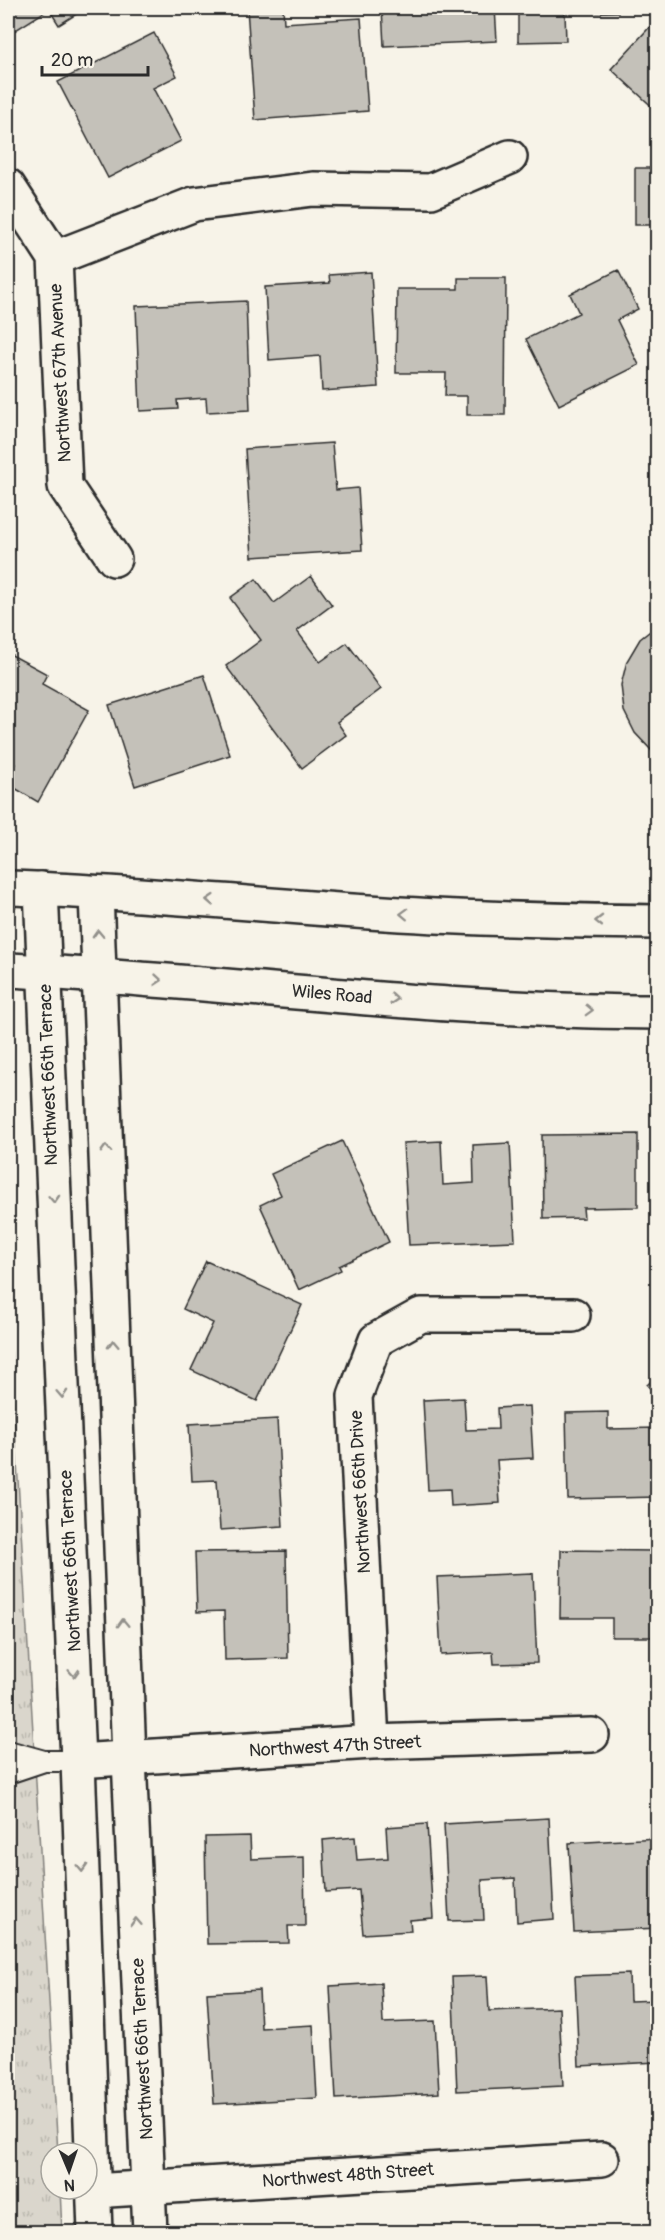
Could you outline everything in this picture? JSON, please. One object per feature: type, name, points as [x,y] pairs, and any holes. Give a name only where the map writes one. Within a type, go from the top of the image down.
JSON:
[{"type":"street","points":[[55,258],[194,204],[314,189],[431,191],[510,157]]},
{"type":"street","name":"Northwest 67th Avenue","points":[[8,186],[55,258],[65,486],[114,559]]},
{"type":"street","points":[[8,888],[386,913],[568,921],[657,922]]},
{"type":"street","name":"Northwest 66th Terrace","points":[[41,889],[78,1761],[91,2141]]},
{"type":"street","name":"Northwest 66th Terrace","points":[[96,894],[129,1758],[150,2232]]},
{"type":"street","name":"Wiles Road","points":[[8,970],[100,975],[467,1005],[657,1012]]},
{"type":"street","name":"Northwest 66th Drive","points":[[372,1742],[355,1396],[376,1340],[421,1316],[573,1315]]},
{"type":"street","name":"Northwest 47th Street","points":[[78,1761],[372,1742],[592,1735]]},
{"type":"street","name":"Northwest 48th Street","points":[[99,2191],[602,2159]]},
{"type":"street","name":"Northwest 66th Terrace","points":[[93,2201],[95,2232]]},
{"type":"lane","points":[[8,1751],[44,1761],[78,1761]]},
{"type":"lane","points":[[8,1773],[44,1761]]},
{"type":"green space","points":[[8,1311],[57,2141],[39,2141],[39,2201],[61,2201],[62,2232],[8,2232]]},
{"type":"building","points":[[8,8],[86,8],[59,25],[49,9],[8,35]]},
{"type":"building","points":[[247,8],[283,8],[284,23],[361,18],[368,111],[255,120]]},
{"type":"building","points":[[382,8],[495,8],[497,41],[384,46]]},
{"type":"building","points":[[518,8],[617,8],[618,12],[565,13],[566,41],[518,42]]},
{"type":"building","points":[[658,18],[658,112],[611,69]]},
{"type":"building","points":[[154,33],[177,76],[153,88],[181,141],[108,178],[58,82]]},
{"type":"building","points":[[635,168],[658,168],[658,283],[654,283],[654,225],[635,225]]},
{"type":"building","points":[[618,270],[638,309],[617,320],[639,365],[559,405],[526,339],[579,313],[570,294]]},
{"type":"building","points":[[371,272],[378,387],[322,391],[320,356],[269,360],[265,287],[330,283],[329,275]]},
{"type":"building","points":[[458,278],[506,278],[505,415],[467,415],[467,396],[445,396],[446,373],[396,373],[397,289],[458,289]]},
{"type":"building","points":[[246,301],[250,410],[207,412],[206,398],[177,400],[178,409],[140,411],[136,306]]},
{"type":"building","points":[[332,443],[336,490],[358,488],[362,550],[252,557],[245,449]]},
{"type":"building","points":[[311,576],[332,605],[297,631],[320,662],[347,643],[381,689],[337,722],[346,735],[302,768],[226,666],[261,640],[230,598],[256,579],[274,603]]},
{"type":"building","points":[[658,625],[658,754],[653,752],[635,733],[624,711],[621,685],[627,661],[640,639]]},
{"type":"building","points":[[8,653],[47,674],[42,684],[89,710],[38,802],[8,784],[8,777],[15,764],[8,760]]},
{"type":"building","points":[[204,675],[230,755],[135,786],[109,705]]},
{"type":"building","points":[[638,1134],[638,1207],[583,1208],[584,1218],[543,1219],[542,1135]]},
{"type":"building","points":[[342,1141],[389,1242],[339,1266],[341,1270],[299,1290],[260,1205],[281,1195],[271,1174]]},
{"type":"building","points":[[441,1141],[443,1185],[474,1183],[473,1145],[510,1143],[515,1241],[409,1245],[403,1143]]},
{"type":"building","points":[[206,1261],[302,1305],[257,1401],[191,1370],[213,1323],[183,1309]]},
{"type":"building","points":[[658,1375],[658,1397],[647,1385]]},
{"type":"building","points":[[464,1398],[466,1430],[498,1429],[497,1408],[530,1406],[533,1458],[497,1460],[500,1503],[451,1506],[450,1489],[428,1490],[423,1400]]},
{"type":"building","points":[[608,1412],[608,1429],[658,1428],[658,1497],[568,1499],[566,1413]]},
{"type":"building","points":[[277,1419],[283,1526],[220,1530],[217,1480],[192,1481],[189,1424]]},
{"type":"building","points":[[561,1550],[656,1551],[655,1637],[612,1637],[612,1618],[560,1618]]},
{"type":"building","points":[[286,1551],[288,1658],[225,1660],[224,1611],[197,1612],[195,1552]]},
{"type":"building","points":[[533,1573],[537,1663],[494,1664],[493,1652],[441,1655],[437,1577]]},
{"type":"building","points":[[549,1818],[554,1919],[517,1922],[515,1878],[482,1880],[484,1920],[449,1921],[444,1824]]},
{"type":"building","points":[[427,1824],[433,1918],[410,1920],[411,1931],[363,1934],[359,1890],[326,1892],[323,1840],[355,1837],[357,1860],[388,1858],[386,1827]]},
{"type":"building","points":[[250,1836],[251,1859],[304,1857],[305,1926],[288,1926],[289,1943],[207,1944],[205,1837]]},
{"type":"building","points":[[658,1838],[658,1928],[574,1932],[569,1843]]},
{"type":"building","points":[[629,1974],[630,2001],[658,2000],[658,2062],[579,2066],[575,1976]]},
{"type":"building","points":[[487,1976],[489,2011],[559,2008],[563,2086],[457,2091],[452,1977]]},
{"type":"building","points":[[381,1983],[383,2023],[435,2021],[439,2093],[336,2099],[330,1986]]},
{"type":"building","points":[[259,1990],[261,2028],[313,2025],[317,2098],[214,2104],[207,1993]]}]
